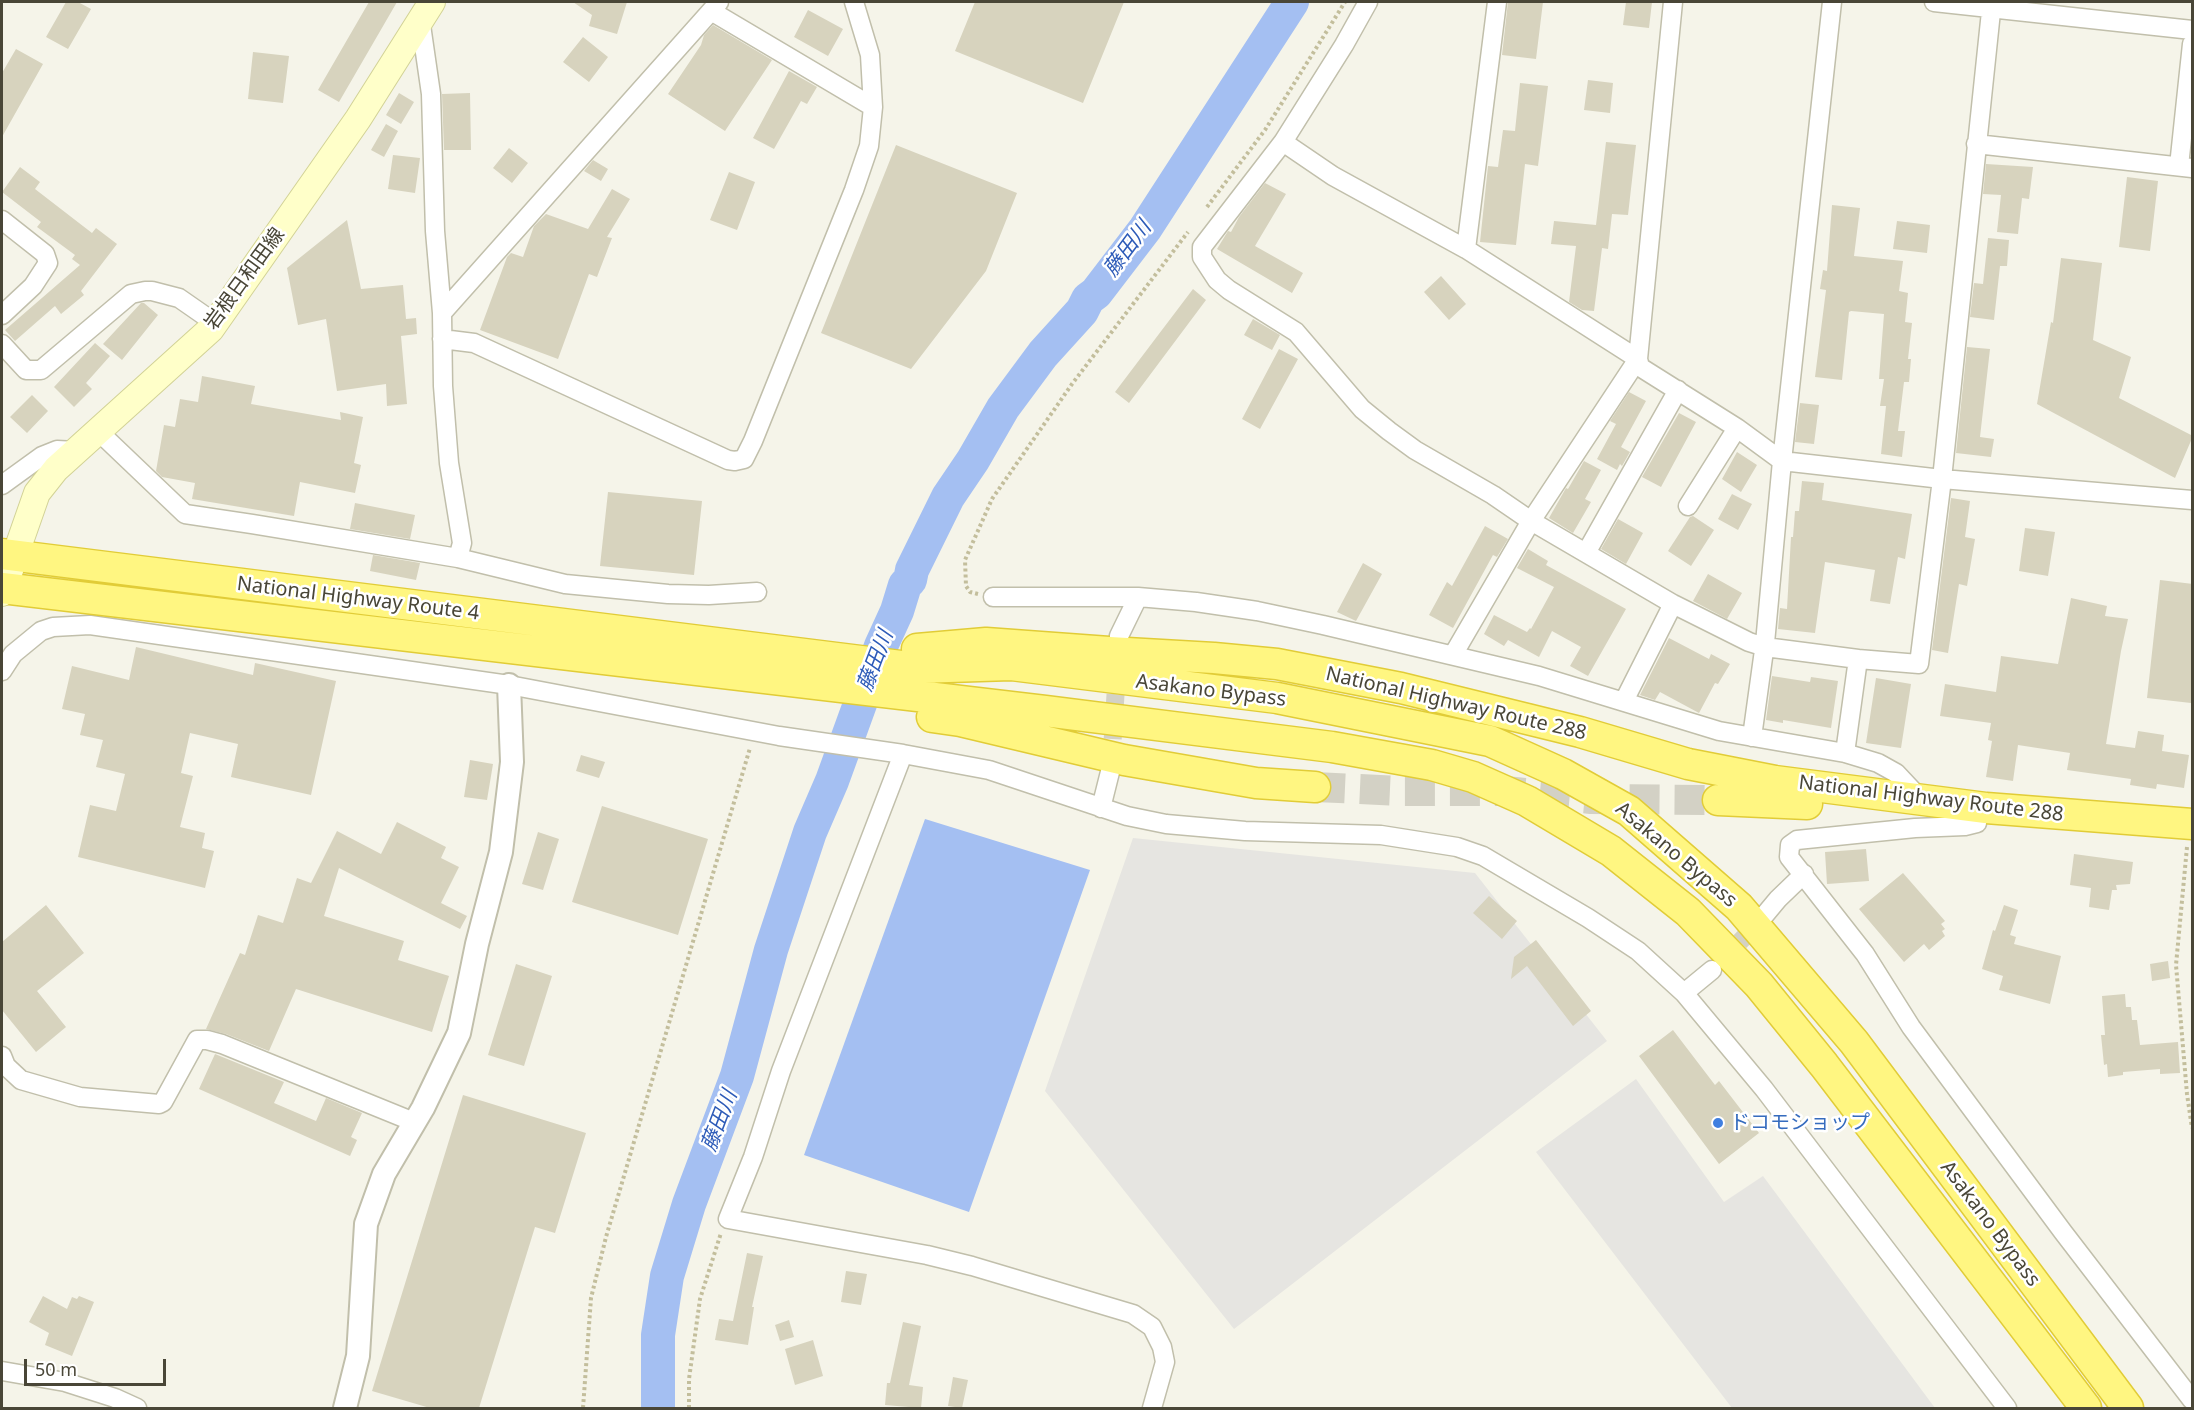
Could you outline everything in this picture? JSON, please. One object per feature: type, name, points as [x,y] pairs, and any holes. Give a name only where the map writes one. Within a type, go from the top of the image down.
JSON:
[{"type":"highway","name":"National Highway Route 4","points":[[8,554],[714,644]]},
{"type":"highway","name":"National Highway Route 4","points":[[2,590],[691,670]]},
{"type":"highway","name":"National Highway Route 288","points":[[691,670],[799,691],[912,682],[986,643],[1277,664],[1412,691],[1580,732],[1688,764],[1774,781],[2191,835]]},
{"type":"highway","name":"National Highway Route 288","points":[[714,644],[814,648],[912,682],[960,721],[1124,760],[1256,783],[1315,787]]},
{"type":"highway","name":"Asakano Bypass","points":[[912,682],[1011,665],[1277,698],[1490,741],[1563,774],[1629,811],[1739,907],[1854,1042],[2128,1408]]},
{"type":"highway","name":"Asakano Bypass","points":[[912,682],[1045,711],[1332,747],[1432,765],[1473,777],[1527,801],[1611,851],[1688,912],[1759,985],[1824,1065],[2086,1408]]},
{"type":"highway","name":"National Highway Route 288","points":[[1718,800],[1762,800],[1859,808],[1977,823],[2191,835]]},
{"type":"main road","name":"岩根日和田線","points":[[2,590],[8,554],[37,493],[56,469],[211,329],[358,119],[426,10]]},
{"type":"street","points":[[442,339],[474,343],[728,460],[744,459],[758,430],[854,190],[869,146],[873,107],[870,55],[854,2]]},
{"type":"street","points":[[1368,2],[1344,45],[1282,142],[1202,247],[1202,257],[1217,280],[1296,332],[1362,409],[1415,450],[1673,604],[1749,642],[1765,647],[1919,664],[1942,479],[1992,5]]},
{"type":"street","points":[[1466,249],[1497,2]]},
{"type":"street","points":[[1673,2],[1638,359],[1640,367],[1737,428],[1782,461],[1942,479],[2193,500]]},
{"type":"street","points":[[1752,737],[1765,647],[1782,461],[1832,2]]},
{"type":"street","points":[[1934,2],[1992,5],[2193,30]]},
{"type":"street","points":[[442,313],[715,6],[873,107]]},
{"type":"street","points":[[426,10],[446,435],[462,543],[458,558]]},
{"type":"street","points":[[1976,144],[2186,167],[2193,44]]},
{"type":"street","points":[[1282,142],[1333,176],[1466,249],[1638,359]]},
{"type":"street","points":[[2,220],[45,254],[48,263],[33,286],[2,315]]},
{"type":"street","points":[[2,344],[26,370],[41,370],[51,364],[131,294],[145,291],[179,298],[215,323]]},
{"type":"street","points":[[1453,655],[1531,521],[1638,359]]},
{"type":"street","points":[[1586,553],[1678,390]]},
{"type":"street","points":[[1688,506],[1737,428]]},
{"type":"street","points":[[98,431],[185,514],[458,558],[565,584],[668,594],[709,595],[757,592]]},
{"type":"street","points":[[2,485],[42,456],[57,450],[76,451]]},
{"type":"street","points":[[993,597],[1138,597],[1196,602],[1257,611],[1539,676],[1719,731],[1845,753],[1878,763],[1896,773],[1912,790],[1915,799]]},
{"type":"street","points":[[1119,636],[1138,597]]},
{"type":"street","points":[[1624,701],[1673,604]]},
{"type":"street","points":[[2,671],[13,654],[41,631],[52,627],[90,625],[508,685],[779,736],[895,752],[989,770],[1101,808],[1147,820],[1209,829],[1381,835],[1457,847],[1483,856],[1588,918],[1638,951],[1684,993],[1764,1089],[2007,1408]]},
{"type":"street","points":[[1845,753],[1858,659]]},
{"type":"street","points":[[345,1408],[358,1356],[366,1224],[384,1174],[423,1108],[459,1033],[477,944],[501,852],[512,762],[508,685]]},
{"type":"street","points":[[895,752],[781,1071],[753,1157],[728,1219],[927,1255],[972,1266],[1133,1314],[1152,1327],[1162,1347],[1165,1362],[1152,1408]]},
{"type":"street","points":[[1101,808],[1111,768]]},
{"type":"street","points":[[1977,823],[1965,826],[1915,828],[1797,840],[1790,845],[1789,857],[1865,954],[1911,1027],[2021,1176],[2193,1400]]},
{"type":"street","points":[[1758,923],[1778,899],[1804,874]]},
{"type":"street","points":[[1684,993],[1712,970]]},
{"type":"street","points":[[2,1056],[6,1066],[21,1080],[80,1097],[159,1104],[163,1102],[197,1040],[207,1040],[222,1044],[414,1122]]},
{"type":"street","points":[[2,1371],[65,1382],[115,1398],[137,1408]]},
{"type":"path","points":[[1203,213],[1265,130],[1345,2]]},
{"type":"path","points":[[993,597],[970,592],[966,586],[964,573],[965,560],[992,499],[1072,384],[1188,232]]},
{"type":"path","points":[[583,1408],[591,1298],[606,1238],[755,731]]},
{"type":"path","points":[[2191,835],[2176,965],[2187,1094],[2193,1128]]},
{"type":"path","points":[[689,1408],[689,1379],[700,1299],[709,1267],[728,1219]]},
{"type":"shaded area","points":[[1133,838],[1475,873],[1607,1041],[1234,1329],[1045,1091]]},
{"type":"shaded area","points":[[1636,1079],[1724,1202],[1763,1176],[1935,1408],[1732,1408],[1536,1152]]},
{"type":"water","points":[[925,819],[1090,870],[969,1212],[804,1155]]},
{"type":"building","points":[[66,2],[78,2],[91,9],[68,49],[46,37]]},
{"type":"building","points":[[369,2],[397,2],[339,102],[318,90]]},
{"type":"building","points":[[573,2],[627,2],[617,34],[589,26],[592,15]]},
{"type":"building","points":[[975,2],[1124,2],[1083,103],[955,51]]},
{"type":"building","points":[[1508,2],[1543,2],[1536,59],[1502,55]]},
{"type":"building","points":[[1626,2],[1652,2],[1649,28],[1623,25]]},
{"type":"building","points":[[808,10],[843,29],[828,56],[794,37]]},
{"type":"building","points":[[713,25],[772,60],[725,131],[668,94],[701,45],[704,35]]},
{"type":"building","points":[[583,37],[608,57],[589,82],[563,62]]},
{"type":"building","points":[[16,49],[43,64],[2,137],[2,73]]},
{"type":"building","points":[[253,52],[289,56],[283,103],[248,99]]},
{"type":"building","points":[[789,71],[817,87],[807,104],[801,101],[774,149],[753,138]]},
{"type":"building","points":[[1588,80],[1613,83],[1610,113],[1584,110]]},
{"type":"building","points":[[1520,83],[1548,86],[1538,166],[1525,164],[1516,245],[1480,242],[1488,166],[1498,167],[1503,130],[1515,131]]},
{"type":"building","points":[[399,93],[414,102],[401,124],[386,115]]},
{"type":"building","points":[[470,93],[471,150],[444,150],[442,94]]},
{"type":"building","points":[[386,124],[398,131],[384,157],[371,150]]},
{"type":"building","points":[[1606,142],[1636,145],[1628,215],[1612,214],[1608,249],[1602,248],[1594,311],[1582,310],[1569,302],[1576,246],[1551,244],[1554,221],[1596,225]]},
{"type":"building","points":[[896,145],[1017,193],[986,271],[911,369],[821,333]]},
{"type":"building","points":[[509,148],[528,163],[512,183],[493,168]]},
{"type":"building","points":[[393,155],[420,158],[415,193],[388,189]]},
{"type":"building","points":[[593,160],[608,169],[601,181],[584,171]]},
{"type":"building","points":[[1986,164],[2033,167],[2029,199],[2022,198],[2018,234],[1997,232],[2001,195],[1983,194]]},
{"type":"building","points":[[20,167],[40,182],[35,189],[92,233],[96,228],[117,244],[81,291],[84,295],[61,314],[55,306],[15,341],[5,330],[80,265],[72,259],[75,255],[37,227],[41,222],[2,192]]},
{"type":"building","points":[[729,172],[755,182],[737,230],[710,220]]},
{"type":"building","points":[[2127,177],[2158,181],[2150,251],[2119,247]]},
{"type":"building","points":[[1265,183],[1286,194],[1255,246],[1303,273],[1292,293],[1217,249]]},
{"type":"building","points":[[612,189],[630,199],[607,237],[612,238],[597,277],[589,274],[558,359],[480,330],[507,257],[511,253],[523,257],[534,226],[546,214],[588,229]]},
{"type":"building","points":[[1832,205],[1860,208],[1854,256],[1903,261],[1899,291],[1908,293],[1905,322],[1912,323],[1908,359],[1911,359],[1909,382],[1904,382],[1898,431],[1905,431],[1902,457],[1881,454],[1886,406],[1880,406],[1884,379],[1879,379],[1884,314],[1849,312],[1842,380],[1815,377],[1826,290],[1820,289],[1823,270],[1827,271]]},
{"type":"building","points":[[347,220],[361,289],[403,285],[406,319],[416,318],[417,334],[401,336],[407,404],[387,406],[386,384],[337,391],[326,319],[298,325],[287,268]]},
{"type":"building","points":[[1897,221],[1930,225],[1927,253],[1893,249]]},
{"type":"building","points":[[1988,238],[2009,240],[2007,266],[2000,266],[1994,320],[1970,317],[1974,283],[1983,284]]},
{"type":"building","points":[[2061,258],[2102,263],[2093,340],[2131,357],[2119,398],[2193,436],[2175,478],[2037,404],[2051,322],[2053,323]]},
{"type":"building","points":[[1441,276],[1466,304],[1449,320],[1424,292]]},
{"type":"building","points":[[1193,289],[1206,300],[1129,403],[1115,392]]},
{"type":"building","points":[[141,303],[158,315],[122,360],[103,344]]},
{"type":"building","points":[[1253,319],[1280,335],[1272,350],[1244,335]]},
{"type":"building","points":[[95,343],[110,356],[86,383],[92,389],[74,407],[54,387]]},
{"type":"building","points":[[1967,347],[1990,349],[1980,437],[1994,439],[1991,457],[1956,453]]},
{"type":"building","points":[[1279,349],[1298,359],[1260,429],[1242,419]]},
{"type":"building","points":[[202,376],[255,386],[251,404],[341,420],[340,412],[363,417],[354,463],[361,465],[355,493],[300,482],[294,516],[192,499],[195,483],[162,477],[156,471],[164,425],[175,427],[180,399],[198,402]]},
{"type":"building","points":[[1629,392],[1646,401],[1621,447],[1630,452],[1617,470],[1597,459],[1616,424],[1610,421]]},
{"type":"building","points":[[32,395],[48,411],[27,433],[10,417]]},
{"type":"building","points":[[1800,403],[1819,405],[1814,444],[1795,442]]},
{"type":"building","points":[[1679,413],[1696,422],[1661,487],[1642,477]]},
{"type":"building","points":[[1737,452],[1757,465],[1741,492],[1722,479]]},
{"type":"building","points":[[1584,461],[1601,470],[1585,499],[1591,502],[1573,533],[1549,518]]},
{"type":"building","points":[[1802,481],[1824,483],[1822,500],[1912,514],[1905,559],[1898,557],[1890,604],[1870,601],[1875,570],[1825,562],[1815,633],[1778,629],[1780,608],[1787,609],[1791,537],[1793,537],[1795,511],[1799,511]]},
{"type":"building","points":[[608,492],[702,501],[694,575],[600,566]]},
{"type":"building","points":[[1732,494],[1752,504],[1738,530],[1718,519]]},
{"type":"building","points":[[1951,498],[1970,501],[1965,537],[1975,539],[1967,586],[1959,584],[1948,653],[1932,650]]},
{"type":"building","points":[[355,503],[415,515],[410,539],[350,529]]},
{"type":"building","points":[[1693,516],[1714,530],[1691,566],[1668,551],[1690,517]]},
{"type":"building","points":[[1618,519],[1643,533],[1626,564],[1601,549]]},
{"type":"building","points":[[1485,526],[1508,539],[1497,557],[1493,555],[1453,628],[1429,615],[1447,582],[1452,586]]},
{"type":"building","points":[[2025,528],[2055,532],[2048,576],[2019,571]]},
{"type":"building","points":[[1528,549],[1548,561],[1546,565],[1626,609],[1588,676],[1570,666],[1581,647],[1552,631],[1539,657],[1508,640],[1504,646],[1484,634],[1494,615],[1527,632],[1531,629],[1554,587],[1517,568]]},
{"type":"building","points":[[373,555],[420,563],[416,580],[370,571]]},
{"type":"building","points":[[1363,563],[1382,574],[1356,621],[1337,612]]},
{"type":"building","points":[[1708,574],[1742,593],[1727,619],[1693,601]]},
{"type":"building","points":[[2160,580],[2193,584],[2191,703],[2147,698]]},
{"type":"building","points":[[2071,598],[2107,606],[2105,616],[2128,619],[2106,744],[2135,748],[2138,731],[2164,735],[2162,751],[2189,755],[2184,788],[2157,784],[2156,789],[2130,785],[2131,779],[2067,770],[2070,753],[2018,745],[2013,781],[1986,777],[1992,741],[1988,740],[1991,723],[1940,716],[1945,684],[1996,692],[2001,656],[2058,664]]},
{"type":"building","points":[[1669,638],[1709,659],[1711,654],[1730,664],[1718,684],[1715,683],[1699,713],[1660,692],[1655,700],[1640,695]]},
{"type":"building","points":[[136,647],[253,675],[255,663],[336,681],[311,795],[231,777],[238,744],[190,733],[181,773],[193,776],[180,827],[205,833],[202,848],[214,851],[205,888],[78,857],[90,805],[116,811],[125,774],[96,767],[103,740],[80,735],[85,714],[62,709],[72,666],[129,680]]},
{"type":"building","points":[[1772,676],[1810,682],[1811,677],[1838,681],[1831,728],[1783,720],[1783,723],[1766,720]]},
{"type":"building","points":[[1876,678],[1911,684],[1901,748],[1866,743]]},
{"type":"building","points":[[581,755],[605,762],[599,778],[576,771]]},
{"type":"building","points":[[470,760],[493,764],[487,800],[464,797]]},
{"type":"building","points":[[602,806],[708,839],[678,935],[572,902]]},
{"type":"building","points":[[397,822],[446,847],[441,858],[459,867],[441,903],[467,916],[460,929],[339,868],[324,916],[404,941],[398,960],[449,976],[432,1032],[296,989],[269,1051],[226,1034],[206,1029],[240,953],[245,955],[258,915],[283,923],[297,878],[311,883],[337,831],[381,854]]},
{"type":"building","points":[[538,832],[559,839],[543,890],[522,884]]},
{"type":"building","points":[[1866,849],[1869,881],[1827,884],[1825,852]]},
{"type":"building","points":[[2074,854],[2133,862],[2130,884],[2116,885],[2117,890],[2112,890],[2109,910],[2089,907],[2091,888],[2070,885]]},
{"type":"building","points":[[1903,873],[1945,921],[1941,924],[1945,929],[1942,931],[1945,936],[1929,950],[1924,944],[1904,962],[1859,909]]},
{"type":"building","points":[[1489,896],[1517,921],[1502,939],[1473,913]]},
{"type":"building","points":[[46,905],[84,953],[37,991],[66,1027],[36,1052],[2,1010],[2,942]]},
{"type":"building","points":[[2004,905],[2018,910],[2010,935],[2016,937],[2014,944],[2061,956],[2050,1004],[1999,990],[2003,976],[1982,969],[1993,930],[1995,931]]},
{"type":"building","points":[[1536,940],[1591,1011],[1573,1026],[1527,966],[1511,979],[1514,957]]},
{"type":"building","points":[[2168,961],[2170,978],[2152,981],[2150,964]]},
{"type":"building","points":[[516,964],[552,976],[524,1066],[488,1055]]},
{"type":"building","points":[[2125,994],[2126,1007],[2131,1007],[2132,1020],[2137,1020],[2140,1045],[2178,1042],[2180,1073],[2160,1074],[2160,1069],[2123,1072],[2123,1075],[2108,1077],[2107,1064],[2104,1065],[2101,1035],[2105,1035],[2102,996]]},
{"type":"building","points":[[1673,1030],[1715,1085],[1719,1081],[1759,1133],[1719,1164],[1639,1056]]},
{"type":"building","points":[[215,1054],[284,1082],[274,1103],[316,1121],[326,1098],[362,1113],[351,1137],[357,1140],[350,1156],[199,1089]]},
{"type":"building","points":[[463,1095],[586,1133],[555,1233],[535,1227],[479,1408],[430,1408],[372,1391]]},
{"type":"building","points":[[747,1253],[763,1256],[752,1307],[754,1307],[748,1345],[715,1340],[719,1319],[733,1321]]},
{"type":"building","points":[[846,1271],[867,1274],[861,1305],[841,1302]]},
{"type":"building","points":[[43,1296],[67,1309],[72,1297],[77,1299],[79,1296],[94,1302],[72,1356],[45,1345],[49,1333],[29,1322]]},
{"type":"building","points":[[789,1320],[794,1337],[780,1341],[775,1325]]},
{"type":"building","points":[[903,1322],[921,1326],[909,1385],[923,1387],[921,1408],[885,1405],[887,1383],[890,1383]]},
{"type":"building","points":[[813,1340],[823,1376],[795,1385],[785,1349]]},
{"type":"building","points":[[953,1377],[968,1380],[962,1408],[948,1406]]},
{"type":"waterway","name":"藤田川","points":[[658,1408],[658,1335],[667,1276],[689,1204],[737,1076],[771,950],[810,832],[832,781],[905,585],[910,580],[912,570],[948,497],[973,460],[1003,408],[1043,354],[1082,311],[1088,299],[1096,293],[1145,229],[1292,2]]},
{"type":"tunnel","points":[[1111,766],[1117,671]]},
{"type":"tunnel","points":[[1315,787],[1403,791],[1505,791],[1591,799],[1718,800]]},
{"type":"tunnel","points":[[1721,961],[1758,923]]},
{"type":"place","name":"ドコモショップ","points":[[1718,1123]]}]
